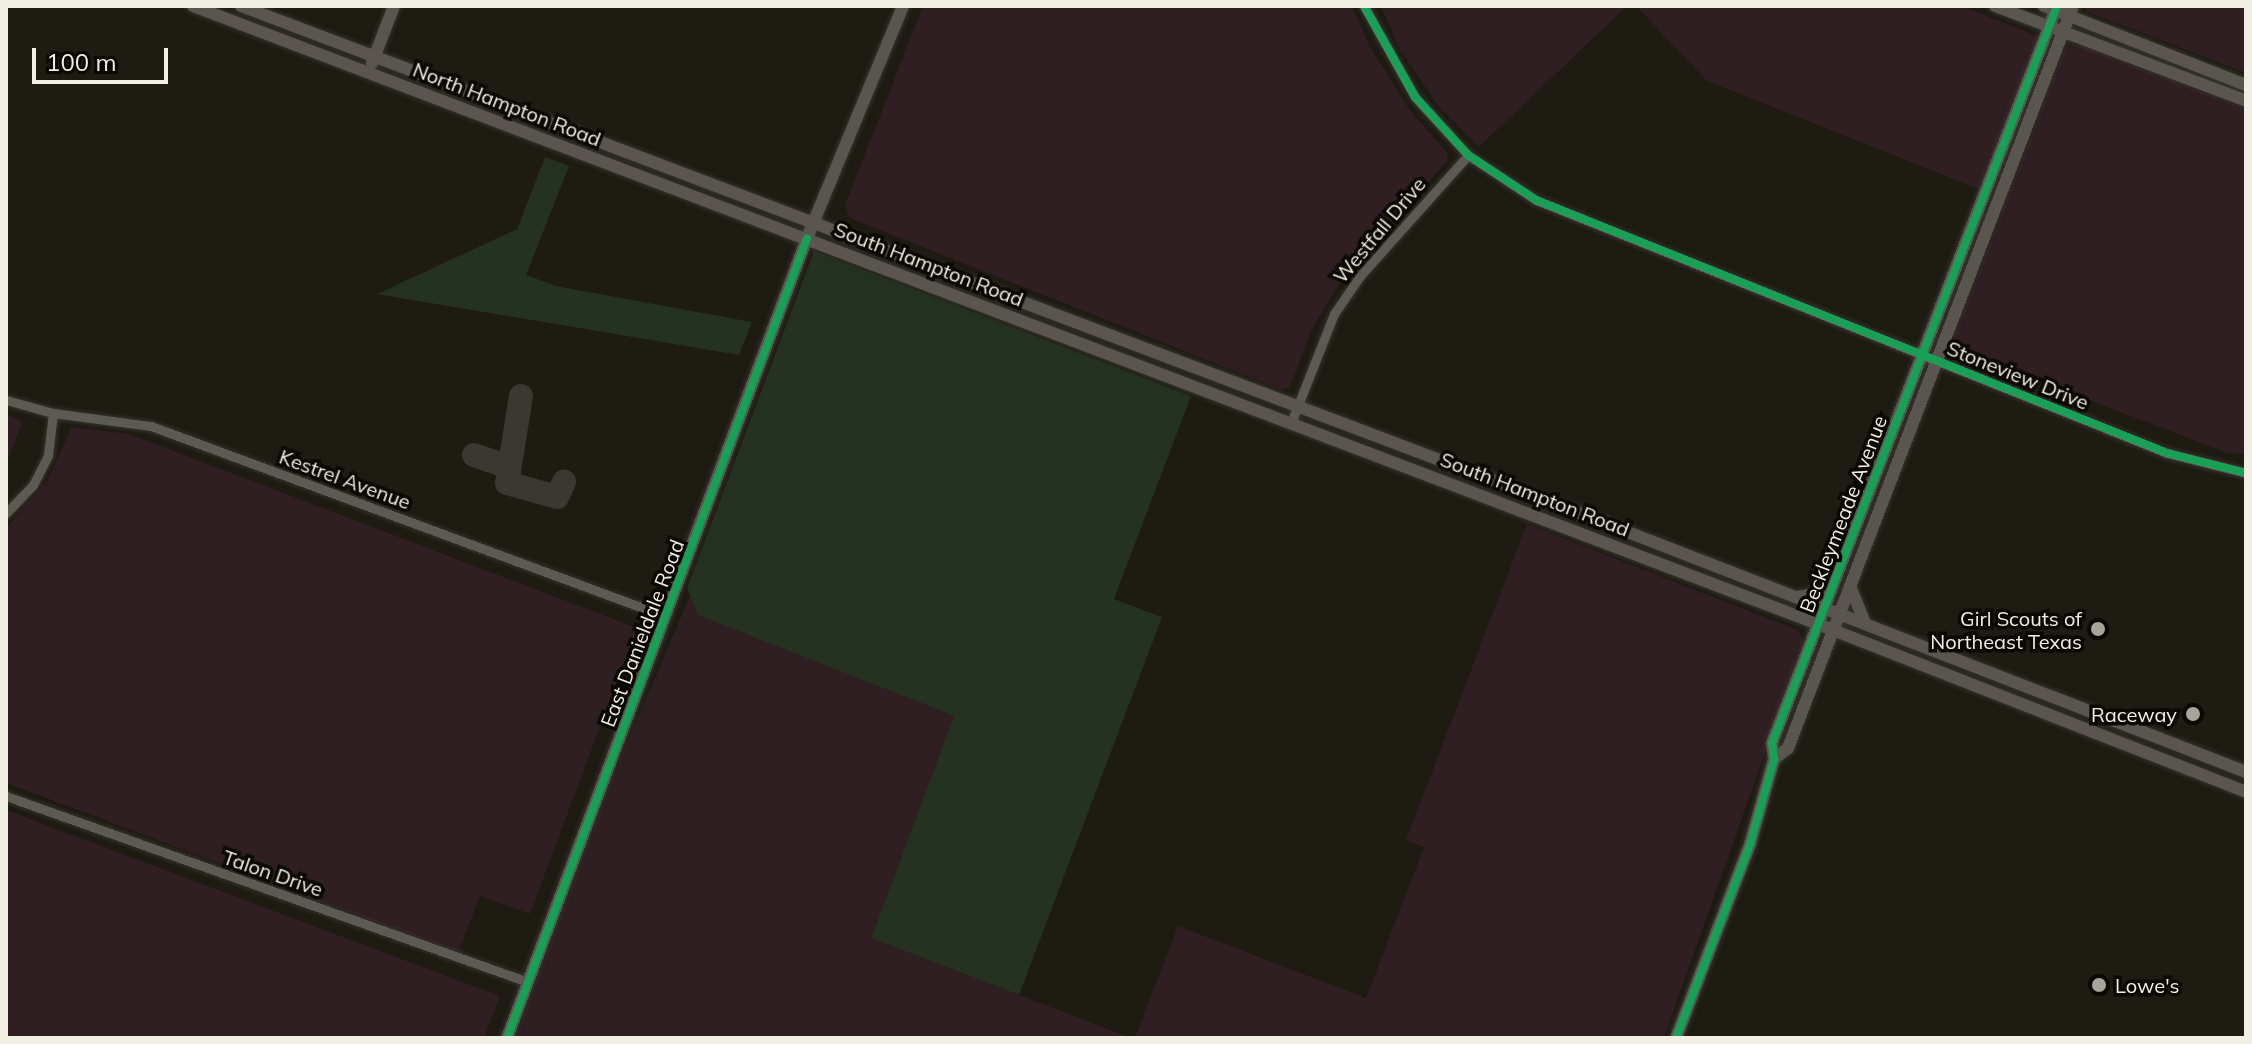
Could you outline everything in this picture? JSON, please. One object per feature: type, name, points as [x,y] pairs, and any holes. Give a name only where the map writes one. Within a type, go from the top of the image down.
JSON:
[{"type":"main road","name":"North Hampton Road","points":[[193,6],[807,238]]},
{"type":"main road","name":"North Hampton Road","points":[[241,6],[814,221]]},
{"type":"main road","points":[[370,73],[394,6]]},
{"type":"main road","name":"East Danieldale Road","points":[[507,1038],[807,238],[903,6]]},
{"type":"main road","points":[[1995,6],[2246,101]]},
{"type":"main road","points":[[2052,7],[2071,11],[2246,85]]},
{"type":"main road","name":"Beckleymeade Avenue","points":[[1774,759],[1788,748],[1839,613],[1843,580],[1922,353],[2049,25],[2052,7]]},
{"type":"main road","name":"Beckleymeade Avenue","points":[[1676,1038],[1750,844],[1774,759],[1772,743],[1824,607],[1843,580],[1937,359],[2071,11]]},
{"type":"main road","points":[[483,116],[490,100]]},
{"type":"main road","points":[[613,165],[621,149]]},
{"type":"main road","points":[[1986,188],[2001,194]]},
{"type":"main road","name":"South Hampton Road","points":[[814,221],[1824,607],[2246,772]]},
{"type":"main road","name":"South Hampton Road","points":[[807,238],[1831,629],[2246,792]]},
{"type":"main road","points":[[1053,332],[1060,315]]},
{"type":"main road","points":[[1797,597],[1818,593],[1843,580],[1865,623]]},
{"type":"main road","points":[[2030,707],[2038,690]]},
{"type":"main road","points":[[2217,781],[2224,763]]},
{"type":"street","name":"Stoneview Drive","points":[[1364,6],[1415,97],[1468,155],[1536,200],[2167,453],[2246,473]]},
{"type":"street","name":"Westfall Drive","points":[[1291,423],[1315,352],[1360,276],[1468,155]]},
{"type":"street","name":"Kestrel Avenue","points":[[6,400],[53,413],[151,426],[665,616]]},
{"type":"street","points":[[6,513],[33,485],[48,455],[53,413]]},
{"type":"street","name":"Talon Drive","points":[[6,796],[528,982]]},
{"type":"shaded area","points":[[923,6],[1352,6],[1370,47],[1410,110],[1447,153],[1447,161],[1339,285],[1312,329],[1290,386],[1282,390],[850,218],[845,205]]},
{"type":"shaded area","points":[[1381,6],[1627,6],[1479,147],[1439,107],[1400,50]]},
{"type":"shaded area","points":[[1636,6],[1962,6],[2038,36],[2041,45],[1984,191],[1707,81]]},
{"type":"shaded area","points":[[2086,6],[2246,6],[2246,73],[2085,11]]},
{"type":"shaded area","points":[[2074,42],[2246,109],[2246,454],[2228,453],[1954,349],[1952,343],[2066,46]]},
{"type":"shaded area","points":[[6,414],[22,422],[6,466]]},
{"type":"shaded area","points":[[72,427],[129,434],[637,628],[530,914],[480,896],[458,953],[6,783],[6,528],[47,481]]},
{"type":"shaded area","points":[[1527,524],[1798,630],[1804,643],[1664,1038],[1135,1038],[1178,926],[1366,998],[1424,847],[1406,840]]},
{"type":"shaded area","points":[[690,596],[699,615],[954,716],[871,938],[1131,1038],[515,1038],[624,750]]},
{"type":"shaded area","points":[[6,810],[500,996],[484,1038],[6,1038]]},
{"type":"green space","points":[[545,157],[569,166],[526,275],[556,286],[752,322],[739,355],[377,294],[517,229]]},
{"type":"green space","points":[[814,251],[1191,396],[1114,599],[1162,617],[1019,995],[871,938],[954,716],[698,615],[687,588]]},
{"type":"taxiway","points":[[521,396],[507,483],[557,497],[564,482]]},
{"type":"taxiway","points":[[474,455],[500,464],[508,460]]},
{"type":"cycle path","points":[[1364,6],[1415,97],[1468,155],[1536,200],[2167,453],[2246,473]]},
{"type":"cycle path","points":[[1676,1038],[1750,844],[1774,759],[1772,743],[2057,6]]},
{"type":"cycle path","points":[[507,1038],[807,238]]},
{"type":"place","name":"Girl Scouts of Northeast Texas","points":[[2098,629]]},
{"type":"place","name":"Raceway","points":[[2193,714]]},
{"type":"place","name":"Lowe's","points":[[2099,985]]}]
